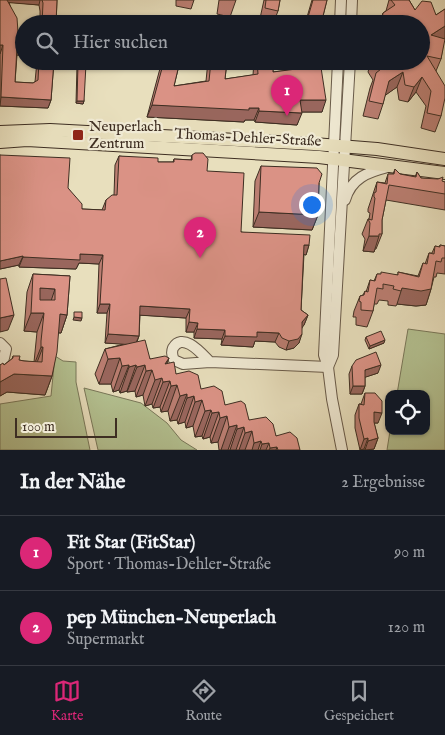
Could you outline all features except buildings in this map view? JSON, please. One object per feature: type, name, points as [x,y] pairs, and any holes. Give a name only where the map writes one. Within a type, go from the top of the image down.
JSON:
[{"type":"main road","name":"Thomas-Dehler-Straße","points":[[0,132],[339,153],[377,149],[445,159]]},
{"type":"main road","name":"Thomas-Dehler-Straße","points":[[0,142],[49,136]]},
{"type":"main road","name":"Thomas-Dehler-Straße","points":[[339,153],[393,166],[445,173]]},
{"type":"street","points":[[340,15],[341,0]]},
{"type":"street","points":[[351,15],[352,0]]},
{"type":"street","points":[[352,15],[357,0]]},
{"type":"street","points":[[328,367],[333,356],[342,210],[338,70]]},
{"type":"street","points":[[342,450],[332,400],[328,367],[324,355],[339,153],[349,70]]},
{"type":"street","points":[[342,210],[346,195],[357,179],[373,171],[393,166]]},
{"type":"street","points":[[0,343],[6,349],[4,358],[0,361]]},
{"type":"street","points":[[210,362],[328,367]]},
{"type":"green space","points":[[408,329],[445,334],[445,450],[387,450],[389,435],[430,435],[430,390],[398,390]]},
{"type":"green space","points":[[55,356],[63,361],[76,362],[76,382],[90,450],[0,450],[0,404],[51,396]]},
{"type":"green space","points":[[84,388],[141,403],[167,423],[181,440],[197,450],[98,450]]},
{"type":"place","name":"Fit Star (FitStar)","points":[[287,116]]},
{"type":"place","name":"Neuperlach Zentrum","points":[[78,135]]},
{"type":"place","name":"pep München-Neuperlach","points":[[200,258]]}]
